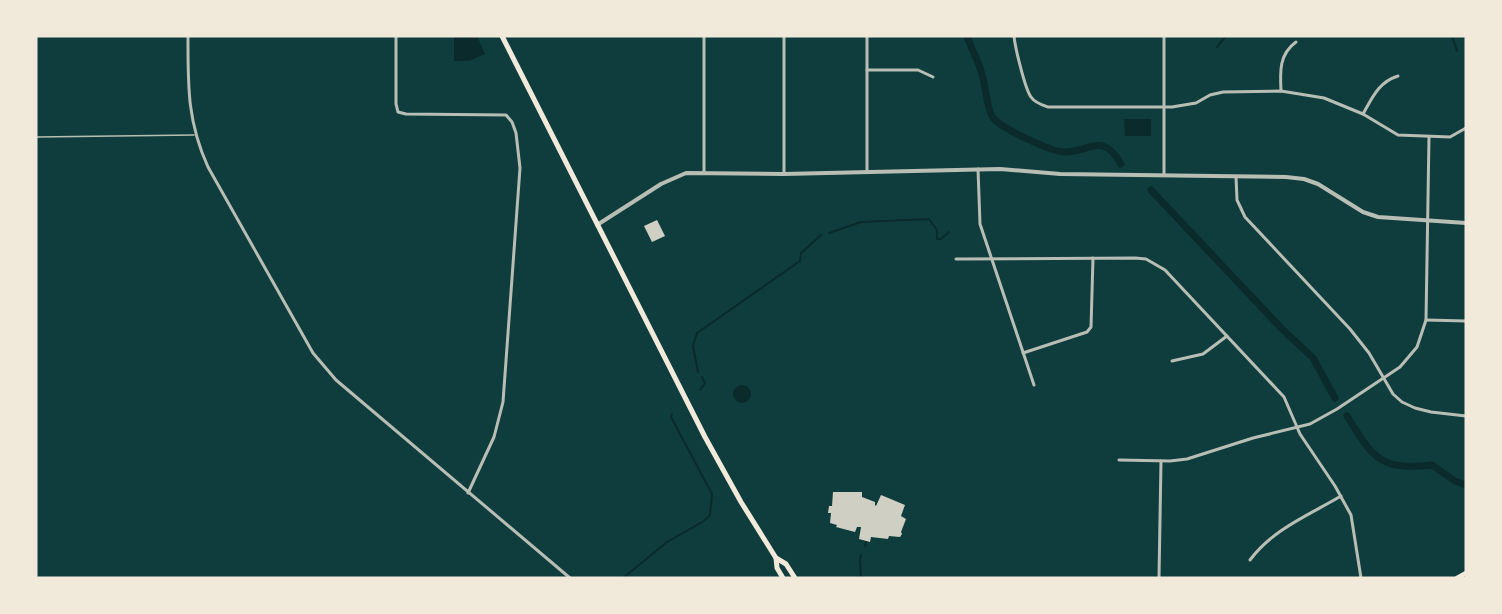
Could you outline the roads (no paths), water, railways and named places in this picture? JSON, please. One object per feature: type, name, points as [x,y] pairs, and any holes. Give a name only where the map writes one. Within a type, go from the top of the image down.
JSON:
[{"type":"main road","points":[[502,36],[717,460],[776,558],[777,568],[783,578]]},
{"type":"main road","points":[[776,558],[786,564],[795,578]]},
{"type":"main road","points":[[1457,578],[1466,573]]},
{"type":"street","points":[[188,36],[189,103],[195,135],[208,167],[321,363],[336,380],[570,578]]},
{"type":"street","points":[[396,36],[398,112],[506,115],[512,122],[516,133],[520,168],[503,402],[494,437],[468,493]]},
{"type":"street","points":[[704,36],[704,172]]},
{"type":"street","points":[[784,36],[784,174]]},
{"type":"street","points":[[867,36],[867,171]]},
{"type":"street","points":[[1014,36],[1030,97],[1038,104],[1048,107],[1164,108],[1184,106],[1223,92],[1281,91],[1324,98],[1363,114],[1398,135],[1450,137],[1466,128]]},
{"type":"street","points":[[1164,36],[1164,175]]},
{"type":"street","points":[[1281,91],[1281,61],[1288,48],[1296,42]]},
{"type":"street","points":[[867,70],[918,70],[933,77]]},
{"type":"street","points":[[1363,114],[1377,89],[1387,80],[1398,76]]},
{"type":"street","points":[[1119,460],[1187,459],[1310,424],[1337,410],[1400,367],[1410,357],[1422,336],[1426,320],[1429,137]]},
{"type":"street","points":[[597,225],[674,177],[687,173],[784,174],[978,169],[1060,174],[1286,177],[1304,179],[1318,184],[1363,212],[1395,219],[1466,223]]},
{"type":"street","points":[[978,169],[979,215],[991,259],[1034,385]]},
{"type":"street","points":[[1236,177],[1237,200],[1245,217],[1350,329],[1402,402],[1431,412],[1466,416]]},
{"type":"street","points":[[1023,353],[1087,332],[1091,327],[1093,258]]},
{"type":"street","points":[[956,260],[1135,258],[1146,259],[1156,264],[1284,397],[1297,427],[1351,515],[1361,578]]},
{"type":"street","points":[[1426,320],[1466,321]]},
{"type":"street","points":[[1172,361],[1203,354],[1227,336]]},
{"type":"street","points":[[1160,578],[1161,461]]},
{"type":"street","points":[[1250,560],[1276,533],[1341,496]]},
{"type":"lane","points":[[36,137],[195,135]]},
{"type":"water","points":[[454,36],[477,36],[485,54],[469,61],[454,61]]},
{"type":"water","points":[[1124,119],[1151,119],[1151,136],[1125,136]]},
{"type":"water","points":[[738,385],[746,385],[751,390],[749,401],[738,403],[733,398],[733,390]]},
{"type":"waterway","points":[[967,36],[981,70],[990,111],[996,121],[1026,138],[1058,151],[1074,151],[1096,146],[1108,148],[1121,164]]},
{"type":"waterway","points":[[1217,47],[1226,36]]},
{"type":"waterway","points":[[1452,36],[1457,51]]},
{"type":"waterway","points":[[1151,190],[1281,328],[1313,358],[1335,398]]},
{"type":"waterway","points":[[829,233],[861,222],[929,219],[937,230],[937,239],[941,239],[949,232]]},
{"type":"waterway","points":[[698,372],[693,346],[697,333],[800,261],[801,253],[821,235]]},
{"type":"waterway","points":[[700,390],[705,383],[702,377]]},
{"type":"waterway","points":[[623,578],[667,542],[704,521],[710,515],[712,494],[671,417],[672,414]]},
{"type":"waterway","points":[[1347,416],[1364,442],[1380,458],[1400,466],[1432,465],[1455,481],[1466,485]]},
{"type":"waterway","points":[[865,546],[866,541]]},
{"type":"waterway","points":[[861,555],[861,578]]}]
